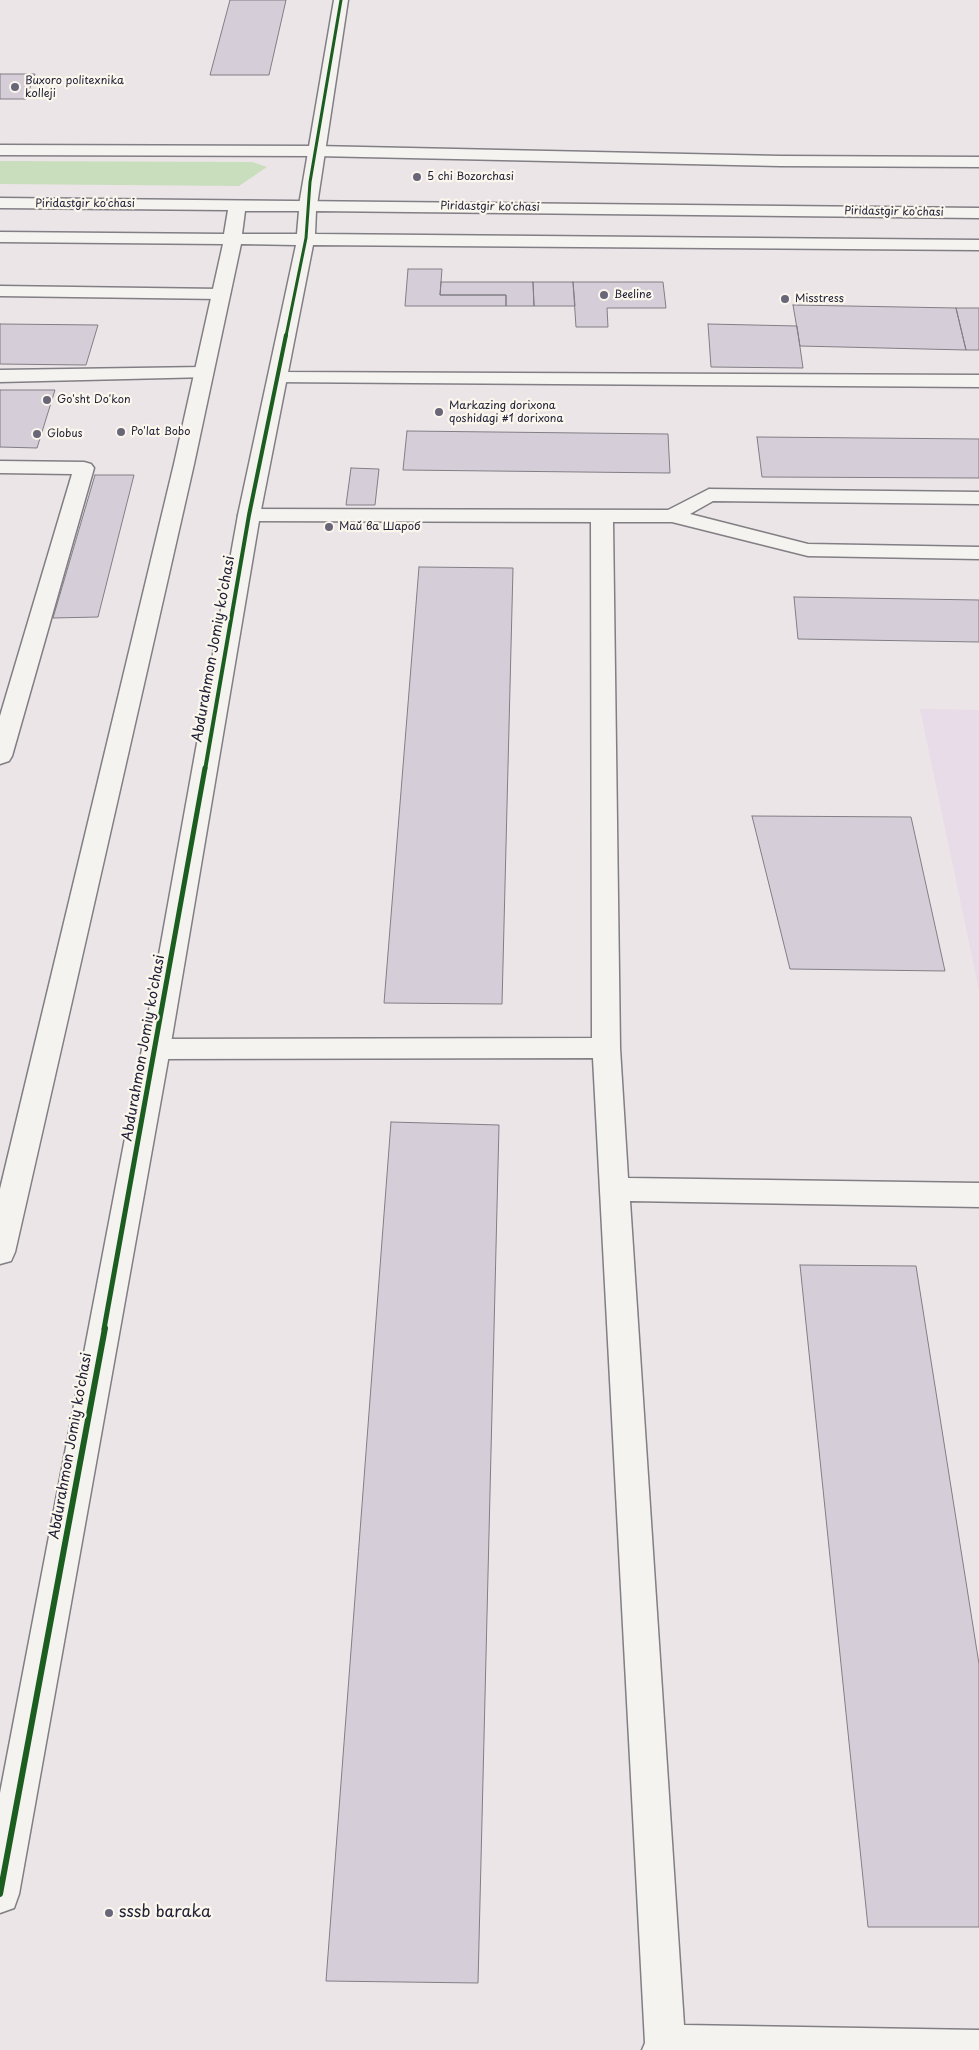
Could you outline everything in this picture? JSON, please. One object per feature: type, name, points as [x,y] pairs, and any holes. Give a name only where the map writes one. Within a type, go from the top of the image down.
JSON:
[{"type":"street","name":"Abdurahmon Jomiy ko'chasi","points":[[0,1894],[156,1049],[249,515],[279,378],[306,238],[308,205],[316,151],[342,0]]},
{"type":"street","points":[[0,150],[316,151],[979,162]]},
{"type":"street","name":"Piridastgir ko'chasi","points":[[0,203],[979,213]]},
{"type":"street","points":[[0,1252],[184,464],[202,373],[221,294],[237,205]]},
{"type":"street","points":[[0,237],[306,238],[979,245]]},
{"type":"street","points":[[0,291],[221,294]]},
{"type":"street","points":[[0,376],[202,373]]},
{"type":"street","points":[[279,378],[979,381]]},
{"type":"street","points":[[0,467],[84,468],[0,756]]},
{"type":"street","points":[[672,516],[709,494],[979,498]]},
{"type":"street","points":[[249,515],[672,516],[808,550],[979,553]]},
{"type":"street","points":[[602,516],[606,1048],[663,2047],[979,2050]]},
{"type":"street","points":[[156,1049],[606,1048]]},
{"type":"street","points":[[614,1189],[979,1195]]},
{"type":"shaded area","points":[[920,709],[979,710],[979,990]]},
{"type":"green space","points":[[0,161],[252,162],[267,167],[239,186],[0,184]]},
{"type":"building","points":[[230,0],[286,0],[269,75],[210,75]]},
{"type":"building","name":"Buxoro politexnika kolleji","points":[[0,74],[35,74],[26,99],[0,99]]},
{"type":"building","points":[[408,269],[442,269],[440,295],[506,295],[506,306],[405,306]]},
{"type":"building","points":[[441,282],[533,282],[534,306],[506,306],[506,295],[440,295]]},
{"type":"building","points":[[533,282],[573,282],[575,306],[534,306]]},
{"type":"building","points":[[573,282],[663,282],[666,308],[607,308],[608,327],[576,327]]},
{"type":"building","points":[[793,305],[956,308],[966,350],[800,346]]},
{"type":"building","points":[[956,308],[979,308],[979,350],[966,350]]},
{"type":"building","points":[[0,324],[98,325],[86,365],[0,364]]},
{"type":"building","points":[[708,324],[797,326],[803,368],[711,367]]},
{"type":"building","points":[[0,390],[55,390],[37,448],[0,447]]},
{"type":"building","points":[[407,431],[668,434],[670,473],[403,470]]},
{"type":"building","points":[[757,437],[979,439],[979,478],[762,477]]},
{"type":"building","points":[[351,468],[379,469],[375,505],[346,505]]},
{"type":"building","points":[[95,475],[134,475],[98,617],[53,618]]},
{"type":"building","points":[[419,567],[513,568],[502,1004],[384,1003]]},
{"type":"building","points":[[794,597],[979,600],[979,642],[798,639]]},
{"type":"building","points":[[752,816],[911,817],[945,971],[790,969]]},
{"type":"building","points":[[391,1122],[499,1125],[478,1983],[326,1981]]},
{"type":"building","points":[[800,1265],[916,1266],[979,1664],[979,1927],[868,1927]]},
{"type":"cycle path","points":[[0,1894],[156,1049],[249,515],[306,238],[310,182],[341,0]]},
{"type":"place","name":"Buxoro politexnika kolleji","points":[[15,87]]},
{"type":"place","name":"5 chi Bozorchasi","points":[[417,177]]},
{"type":"place","name":"Beeline","points":[[604,295]]},
{"type":"place","name":"Misstress","points":[[785,299]]},
{"type":"place","name":"Go'sht Do'kon","points":[[47,400]]},
{"type":"place","name":"Markazing dorixona qoshidagi #1 dorixona","points":[[439,412]]},
{"type":"place","name":"Po'lat Bobo","points":[[121,432]]},
{"type":"place","name":"Globus","points":[[37,434]]},
{"type":"place","name":"Май ва Шароб","points":[[329,527]]},
{"type":"place","name":"sssb baraka","points":[[109,1913]]}]
